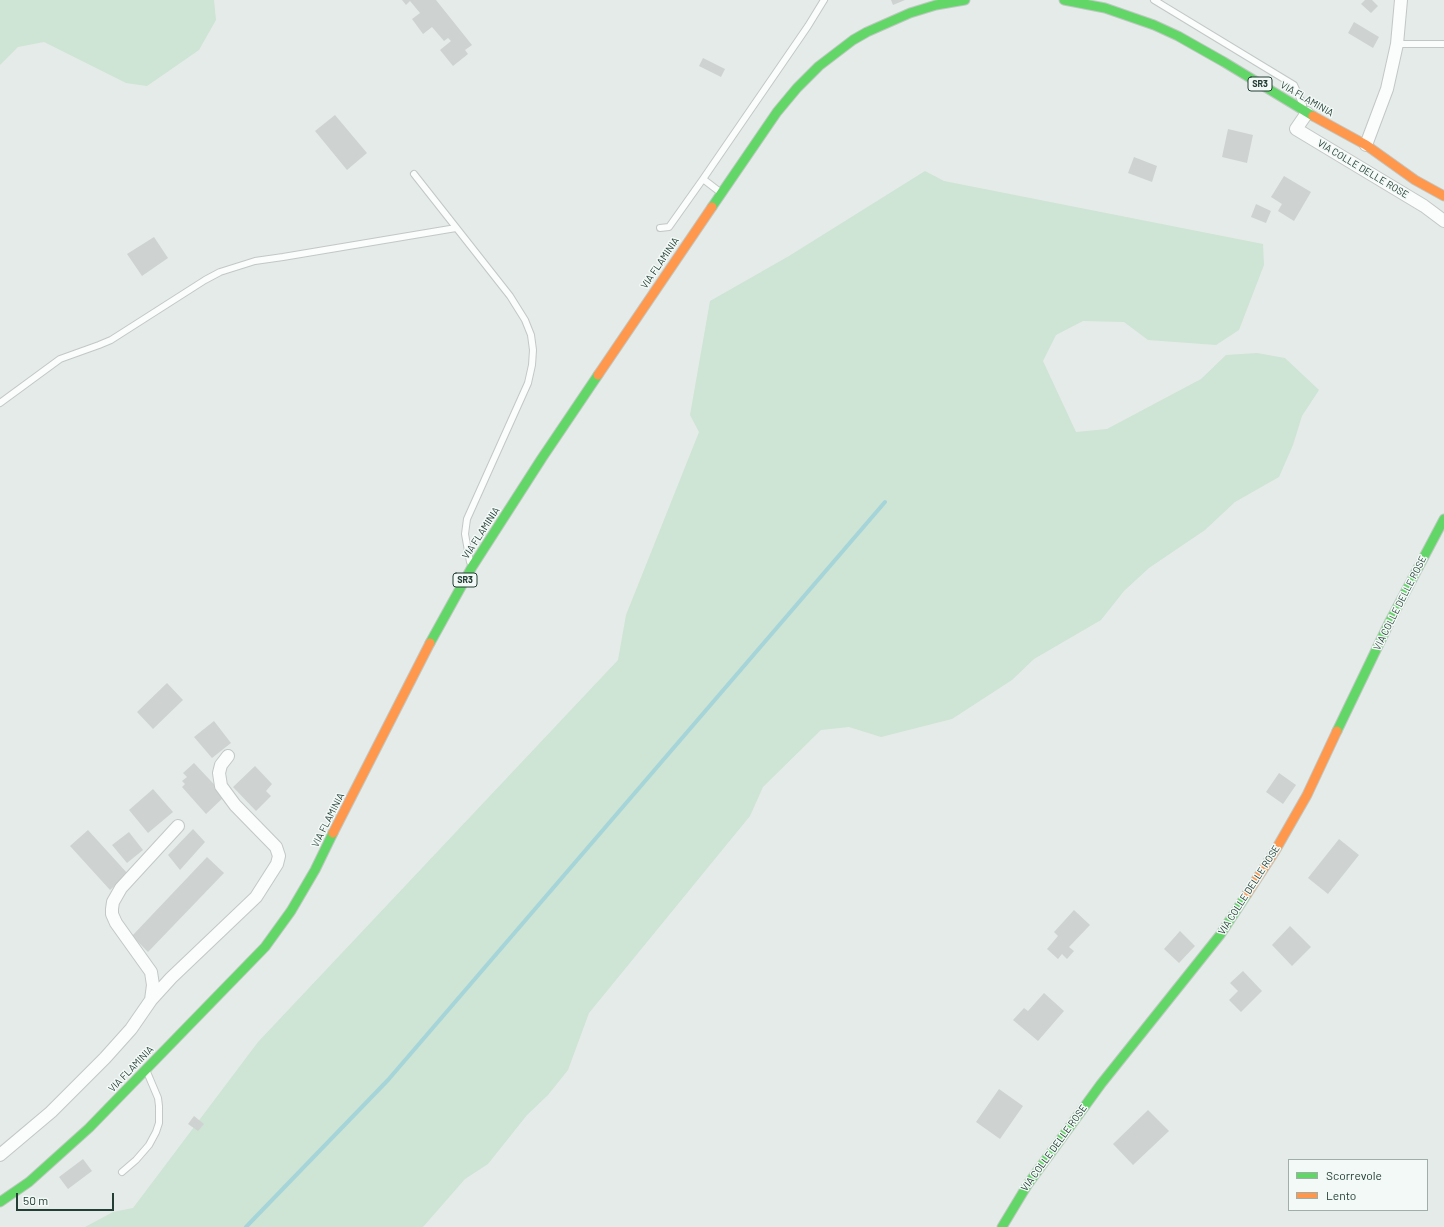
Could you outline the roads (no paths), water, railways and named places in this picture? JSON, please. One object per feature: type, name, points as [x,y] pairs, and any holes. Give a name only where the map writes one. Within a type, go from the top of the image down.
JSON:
[{"type":"main road","name":"VIA FLAMINIA","points":[[0,1202],[29,1182],[84,1133],[265,947],[289,915],[315,870],[427,648],[472,567],[542,458],[780,108],[808,76],[829,57],[867,32],[898,17],[936,5],[965,0]]},
{"type":"main road","name":"VIA FLAMINIA","points":[[1064,0],[1105,8],[1160,28],[1203,50],[1307,113],[1366,145],[1415,180],[1444,196]]},
{"type":"main road","name":"VIA COLLE DELLE ROSE","points":[[1002,1227],[1028,1184],[1101,1084],[1220,935],[1275,851],[1307,795],[1390,621],[1444,519]]},
{"type":"street","points":[[1366,145],[1388,89],[1397,44],[1401,0]]},
{"type":"street","name":"VIA COLLE DELLE ROSE","points":[[1307,113],[1296,129],[1424,206],[1444,221]]},
{"type":"street","points":[[0,1155],[51,1112],[100,1063],[131,1029],[151,1000],[171,978],[256,897],[279,860],[278,851],[272,843],[245,816],[223,790],[219,773],[221,765],[228,756]]},
{"type":"street","points":[[151,1000],[153,985],[151,972],[116,923],[112,914],[113,902],[121,888],[178,826]]},
{"type":"lane","points":[[660,228],[669,227],[808,26],[824,0]]},
{"type":"lane","points":[[1154,0],[1294,84],[1307,113]]},
{"type":"lane","points":[[1397,44],[1444,44]]},
{"type":"lane","points":[[414,174],[518,307],[531,336],[533,350],[532,365],[528,383],[467,519],[465,534],[472,567]]},
{"type":"lane","points":[[703,179],[721,193]]},
{"type":"lane","points":[[0,403],[60,359],[111,340],[220,272],[255,261],[456,228]]},
{"type":"lane","points":[[122,1172],[150,1145],[159,1123],[158,1098],[146,1070]]},
{"type":"waterway","points":[[246,1227],[388,1080],[885,502]]}]
